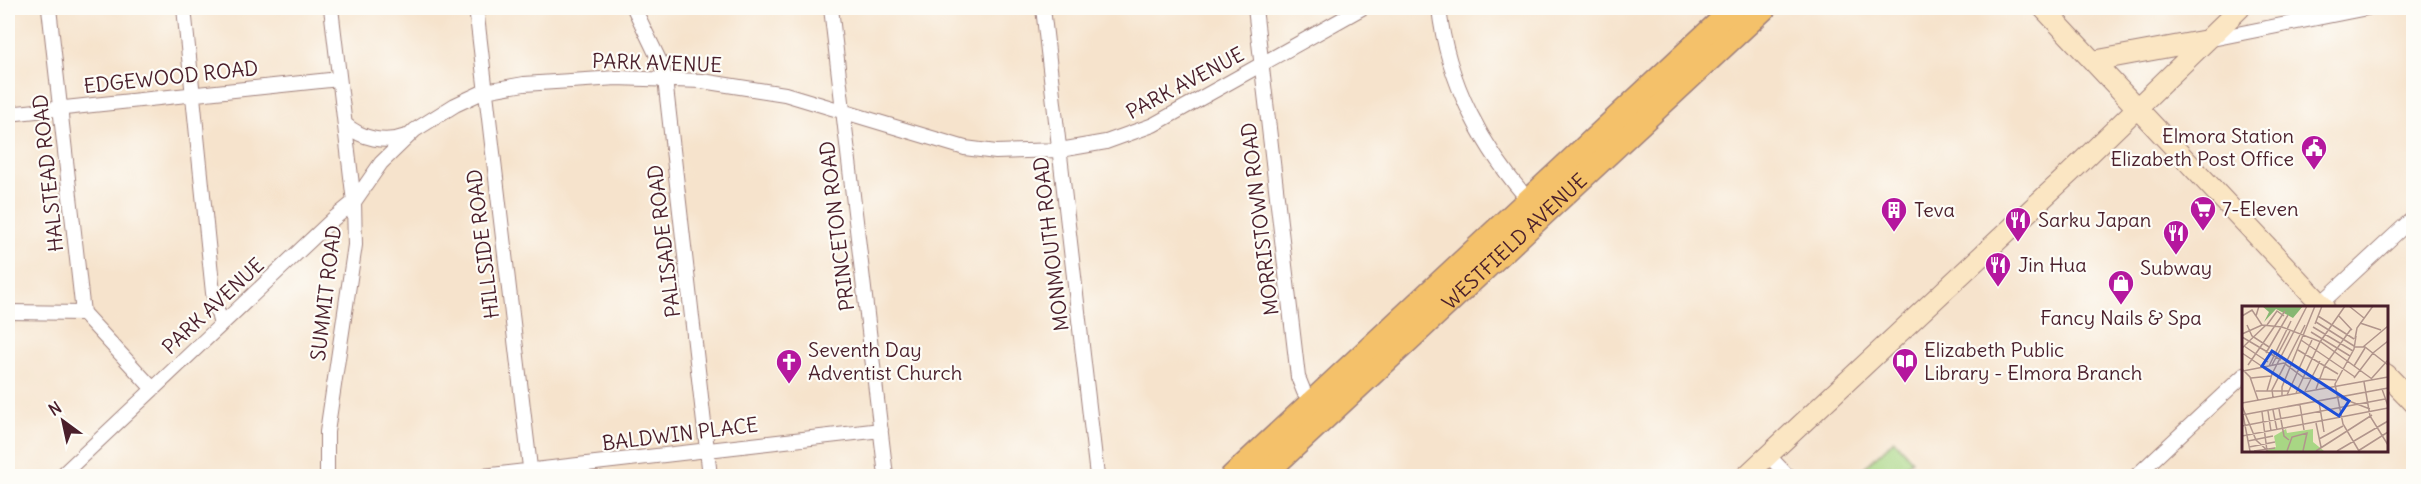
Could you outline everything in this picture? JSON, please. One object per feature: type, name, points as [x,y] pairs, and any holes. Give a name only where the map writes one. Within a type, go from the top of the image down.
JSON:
[{"type":"main road","name":"WESTFIELD AVENUE","points":[[1723,32],[1734,8]]},
{"type":"main road","name":"WESTFIELD AVENUE","points":[[1233,477],[1320,409],[1723,32],[1765,8]]},
{"type":"main road","name":"WESTFIELD AVENUE","points":[[1263,477],[1320,409]]},
{"type":"street","name":"HALSTEAD ROAD","points":[[50,8],[83,313]]},
{"type":"street","points":[[184,8],[213,293],[221,325]]},
{"type":"street","name":"SUMMIT ROAD","points":[[327,477],[327,432],[355,245],[354,202],[331,8]]},
{"type":"street","name":"HILLSIDE ROAD","points":[[476,8],[530,474]]},
{"type":"street","name":"PALISADE ROAD","points":[[634,8],[661,64],[665,79],[710,477]]},
{"type":"street","name":"PRINCETON ROAD","points":[[831,8],[886,477]]},
{"type":"street","name":"MONMOUTH ROAD","points":[[1043,8],[1097,477]]},
{"type":"street","name":"MORRISTOWN ROAD","points":[[1255,8],[1298,378],[1300,387],[1320,409]]},
{"type":"street","name":"PARK AVENUE","points":[[61,477],[332,220],[354,202],[381,163],[411,133],[435,116],[485,91],[524,84],[617,78],[665,79],[764,90],[808,100],[932,140],[980,151],[1026,153],[1060,150],[1106,142],[1145,128],[1362,8]]},
{"type":"street","points":[[1439,8],[1442,36],[1450,64],[1472,117],[1497,162],[1536,207]]},
{"type":"street","points":[[2043,8],[2320,306],[2414,217]]},
{"type":"street","points":[[1746,477],[2241,8]]},
{"type":"street","points":[[2093,61],[2367,8]]},
{"type":"street","name":"EDGEWOOD ROAD","points":[[8,114],[339,79]]},
{"type":"street","points":[[345,123],[358,134],[380,140],[391,140],[411,133]]},
{"type":"street","points":[[8,312],[83,313],[153,389]]},
{"type":"street","points":[[2388,376],[2414,403]]},
{"type":"street","points":[[2136,477],[2242,377]]},
{"type":"street","name":"BALDWIN PLACE","points":[[483,477],[530,474],[881,430]]},
{"type":"street","points":[[1768,455],[1788,477]]},
{"type":"green space","points":[[1894,440],[1912,460],[1894,476],[1855,476]]},
{"type":"place","name":"Elmora Station Elizabeth Post Office","points":[[2314,171]]},
{"type":"place","name":"7-Eleven","points":[[2203,232]]},
{"type":"place","name":"Teva","points":[[1894,233]]},
{"type":"place","name":"Sarku Japan","points":[[2018,243]]},
{"type":"place","name":"Subway","points":[[2176,256]]},
{"type":"place","name":"Jin Hua","points":[[1998,288]]},
{"type":"place","name":"Fancy Nails & Spa","points":[[2121,306]]},
{"type":"place","name":"Elizabeth Public Library - Elmora Branch","points":[[1905,384]]},
{"type":"place","name":"Seventh Day Adventist Church","points":[[789,385]]}]
